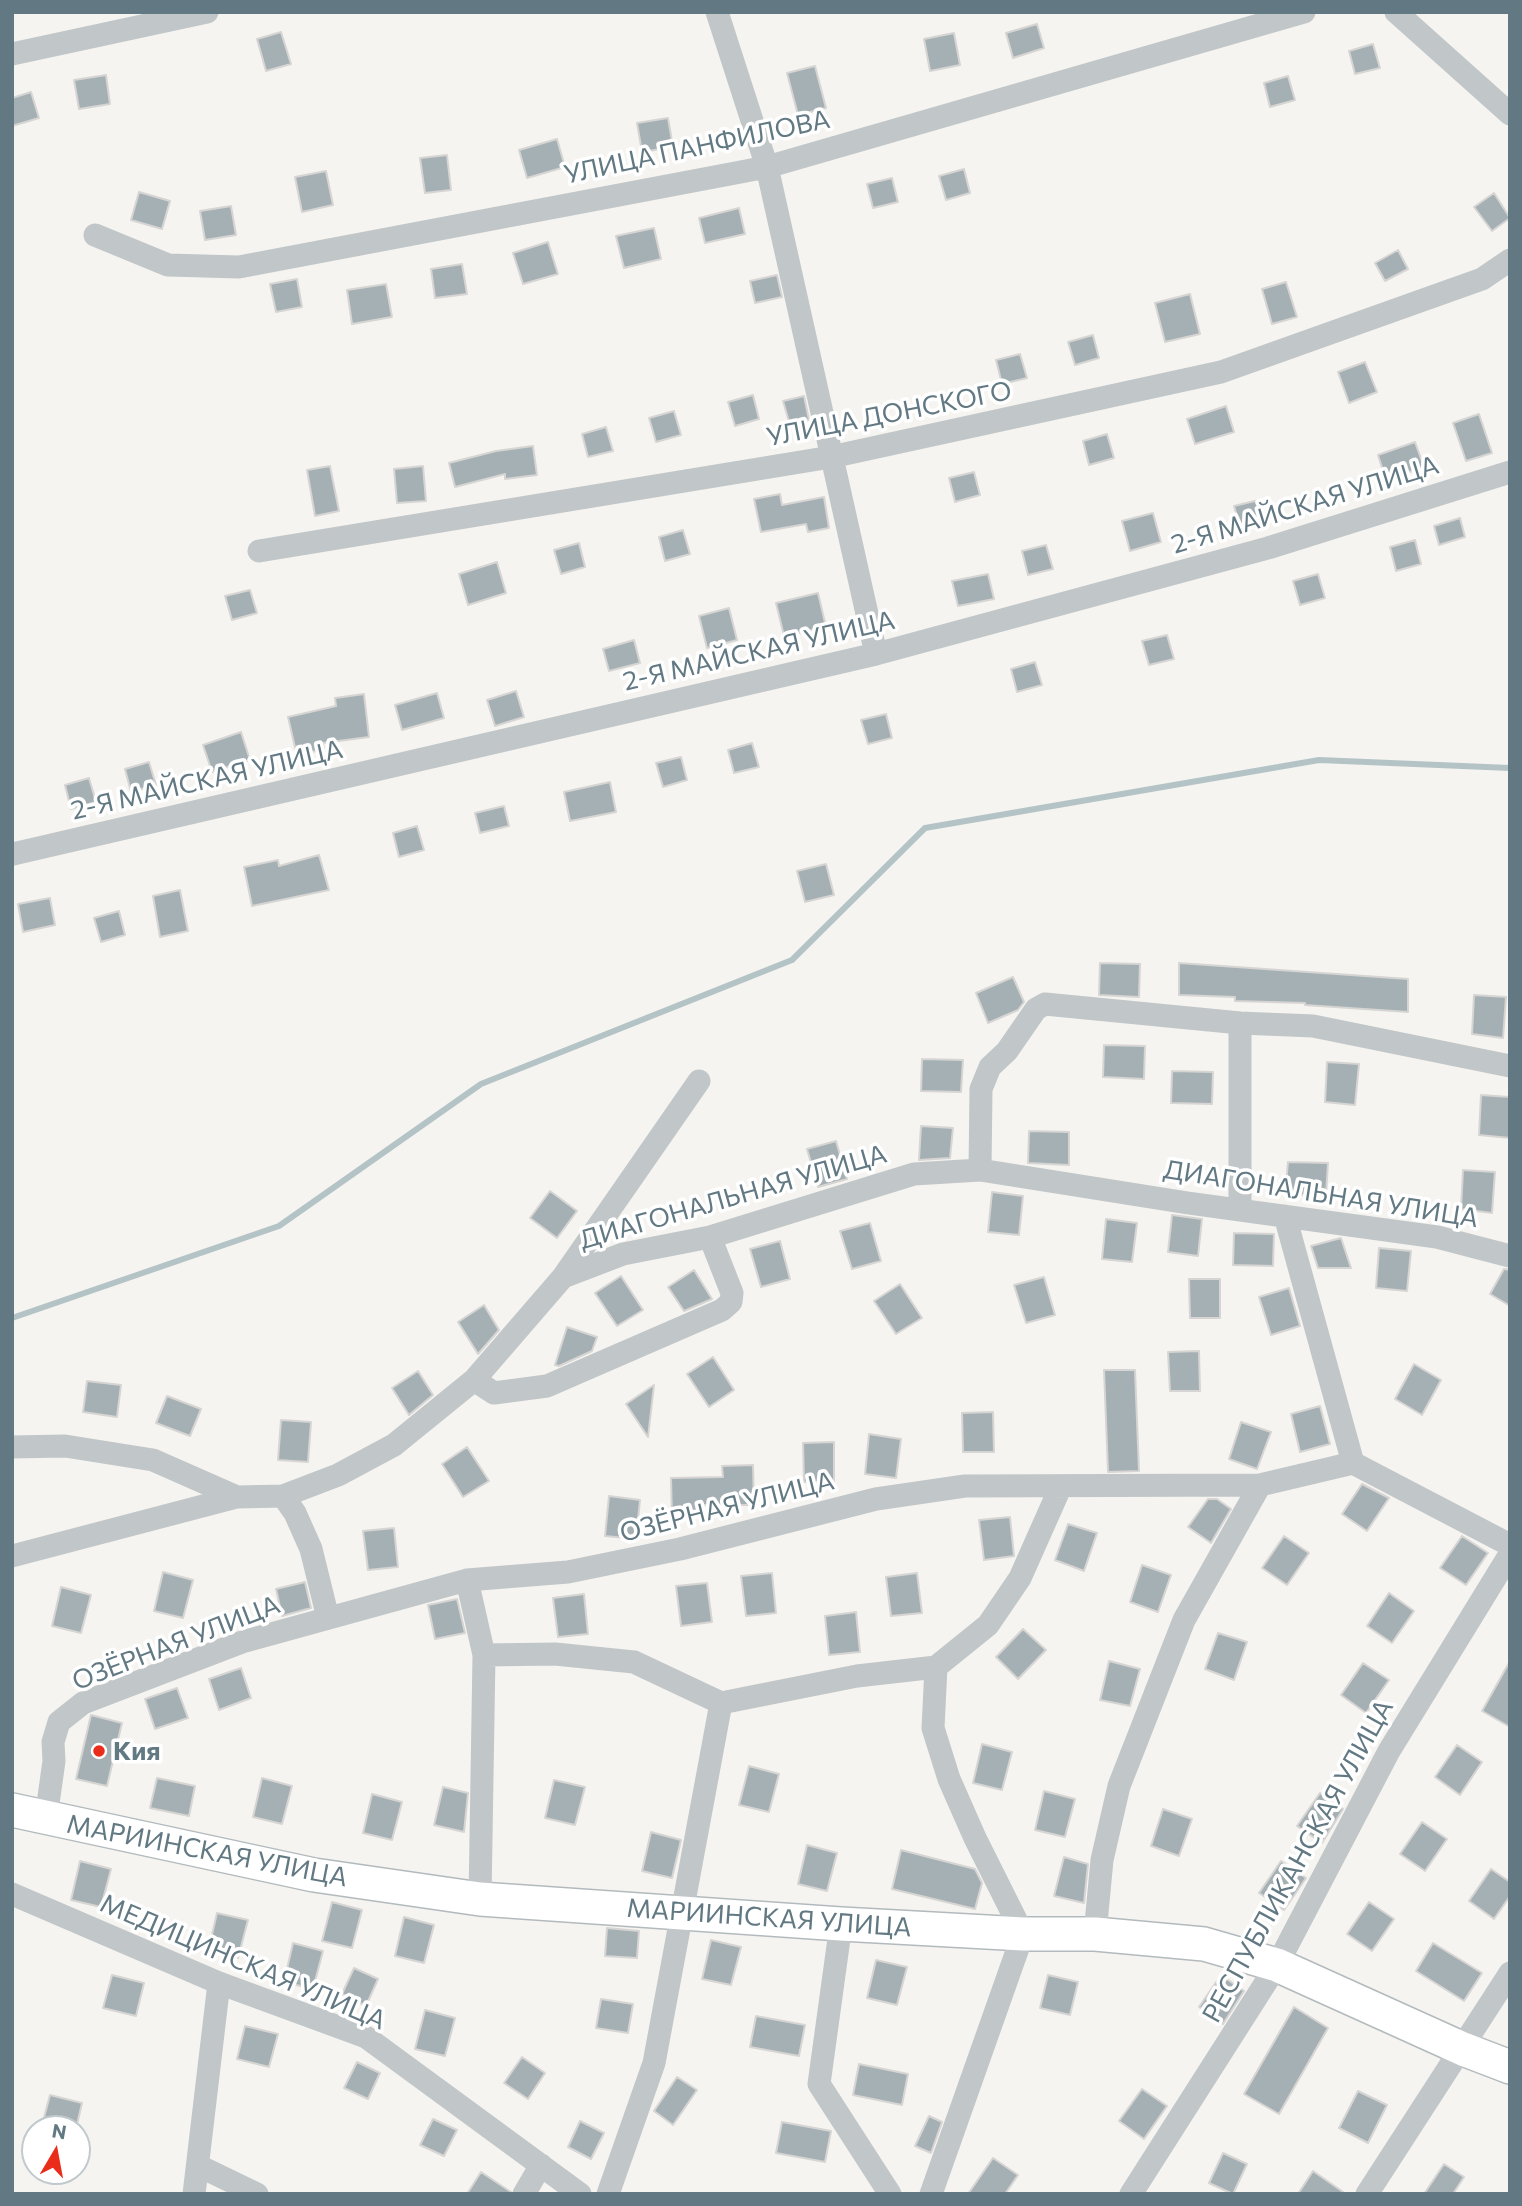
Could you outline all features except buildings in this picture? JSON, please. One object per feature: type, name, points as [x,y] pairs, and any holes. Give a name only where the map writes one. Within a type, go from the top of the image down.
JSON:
[{"type":"main road","name":"МАРИИНСКАЯ УЛИЦА","points":[[12,1810],[314,1875],[480,1899],[841,1924],[1023,1934],[1095,1934],[1203,1944],[1277,1965],[1463,2049],[1510,2067]]},
{"type":"street","points":[[12,54],[207,12]]},
{"type":"street","points":[[717,12],[767,167],[876,654]]},
{"type":"street","name":"УЛИЦА ПАНФИЛОВА","points":[[95,234],[168,265],[239,267],[767,167],[1304,12]]},
{"type":"street","points":[[1396,12],[1510,114]]},
{"type":"street","name":"УЛИЦА ДОНСКОГО","points":[[259,551],[831,457],[1221,372],[1482,279],[1510,260]]},
{"type":"street","name":"2-Я МАЙСКАЯ УЛИЦА","points":[[13,854],[876,654],[1268,548],[1510,472]]},
{"type":"street","points":[[981,1170],[981,1089],[990,1068],[1007,1051],[1036,1009],[1045,1004],[1240,1023],[1313,1026],[1510,1066]]},
{"type":"street","points":[[1240,1023],[1240,1208]]},
{"type":"street","points":[[563,1277],[699,1081]]},
{"type":"street","name":"ДИАГОНАЛЬНАЯ УЛИЦА","points":[[12,1556],[237,1497],[282,1496],[338,1475],[394,1445],[474,1380],[563,1277],[623,1254],[710,1237],[914,1174],[981,1170],[1188,1203],[1437,1237],[1510,1256]]},
{"type":"street","points":[[1285,1216],[1353,1463],[1510,1545]]},
{"type":"street","points":[[474,1380],[494,1393],[547,1386],[722,1310],[731,1302],[732,1293],[710,1237]]},
{"type":"street","points":[[12,1447],[65,1446],[153,1460],[237,1497]]},
{"type":"street","name":"ОЗЁРНАЯ УЛИЦА","points":[[46,1818],[54,1761],[53,1742],[59,1722],[83,1703],[242,1642],[467,1580],[568,1572],[680,1549],[876,1499],[965,1486],[1060,1488],[1260,1485],[1353,1463]]},
{"type":"street","points":[[1095,1934],[1102,1860],[1119,1786],[1184,1620],[1260,1485]]},
{"type":"street","points":[[484,1655],[555,1654],[634,1662],[721,1703],[857,1676],[936,1667],[988,1625],[1020,1578],[1060,1488]]},
{"type":"street","points":[[282,1496],[295,1513],[311,1549],[328,1618]]},
{"type":"street","name":"РЕСПУБЛИКАНСКАЯ УЛИЦА","points":[[1131,2194],[1277,1965],[1389,1751],[1510,1554]]},
{"type":"street","points":[[467,1580],[484,1655],[480,1899]]},
{"type":"street","points":[[931,2194],[1023,1934],[975,1838],[933,1728],[936,1667]]},
{"type":"street","points":[[608,2194],[654,2063],[721,1703]]},
{"type":"street","name":"МЕДИЦИНСКАЯ УЛИЦА","points":[[12,1895],[219,1983],[366,2038],[580,2194]]},
{"type":"street","points":[[841,1924],[819,2084],[890,2194]]},
{"type":"street","points":[[1367,2194],[1510,1973]]},
{"type":"street","points":[[194,2194],[219,1983]]},
{"type":"street","points":[[524,2194],[541,2165]]},
{"type":"street","points":[[199,2166],[257,2194]]},
{"type":"waterway","points":[[12,1318],[279,1226],[481,1084],[792,960],[925,828],[1319,760],[1510,768]]},
{"type":"place","name":"Кия","points":[[99,1751]]}]
